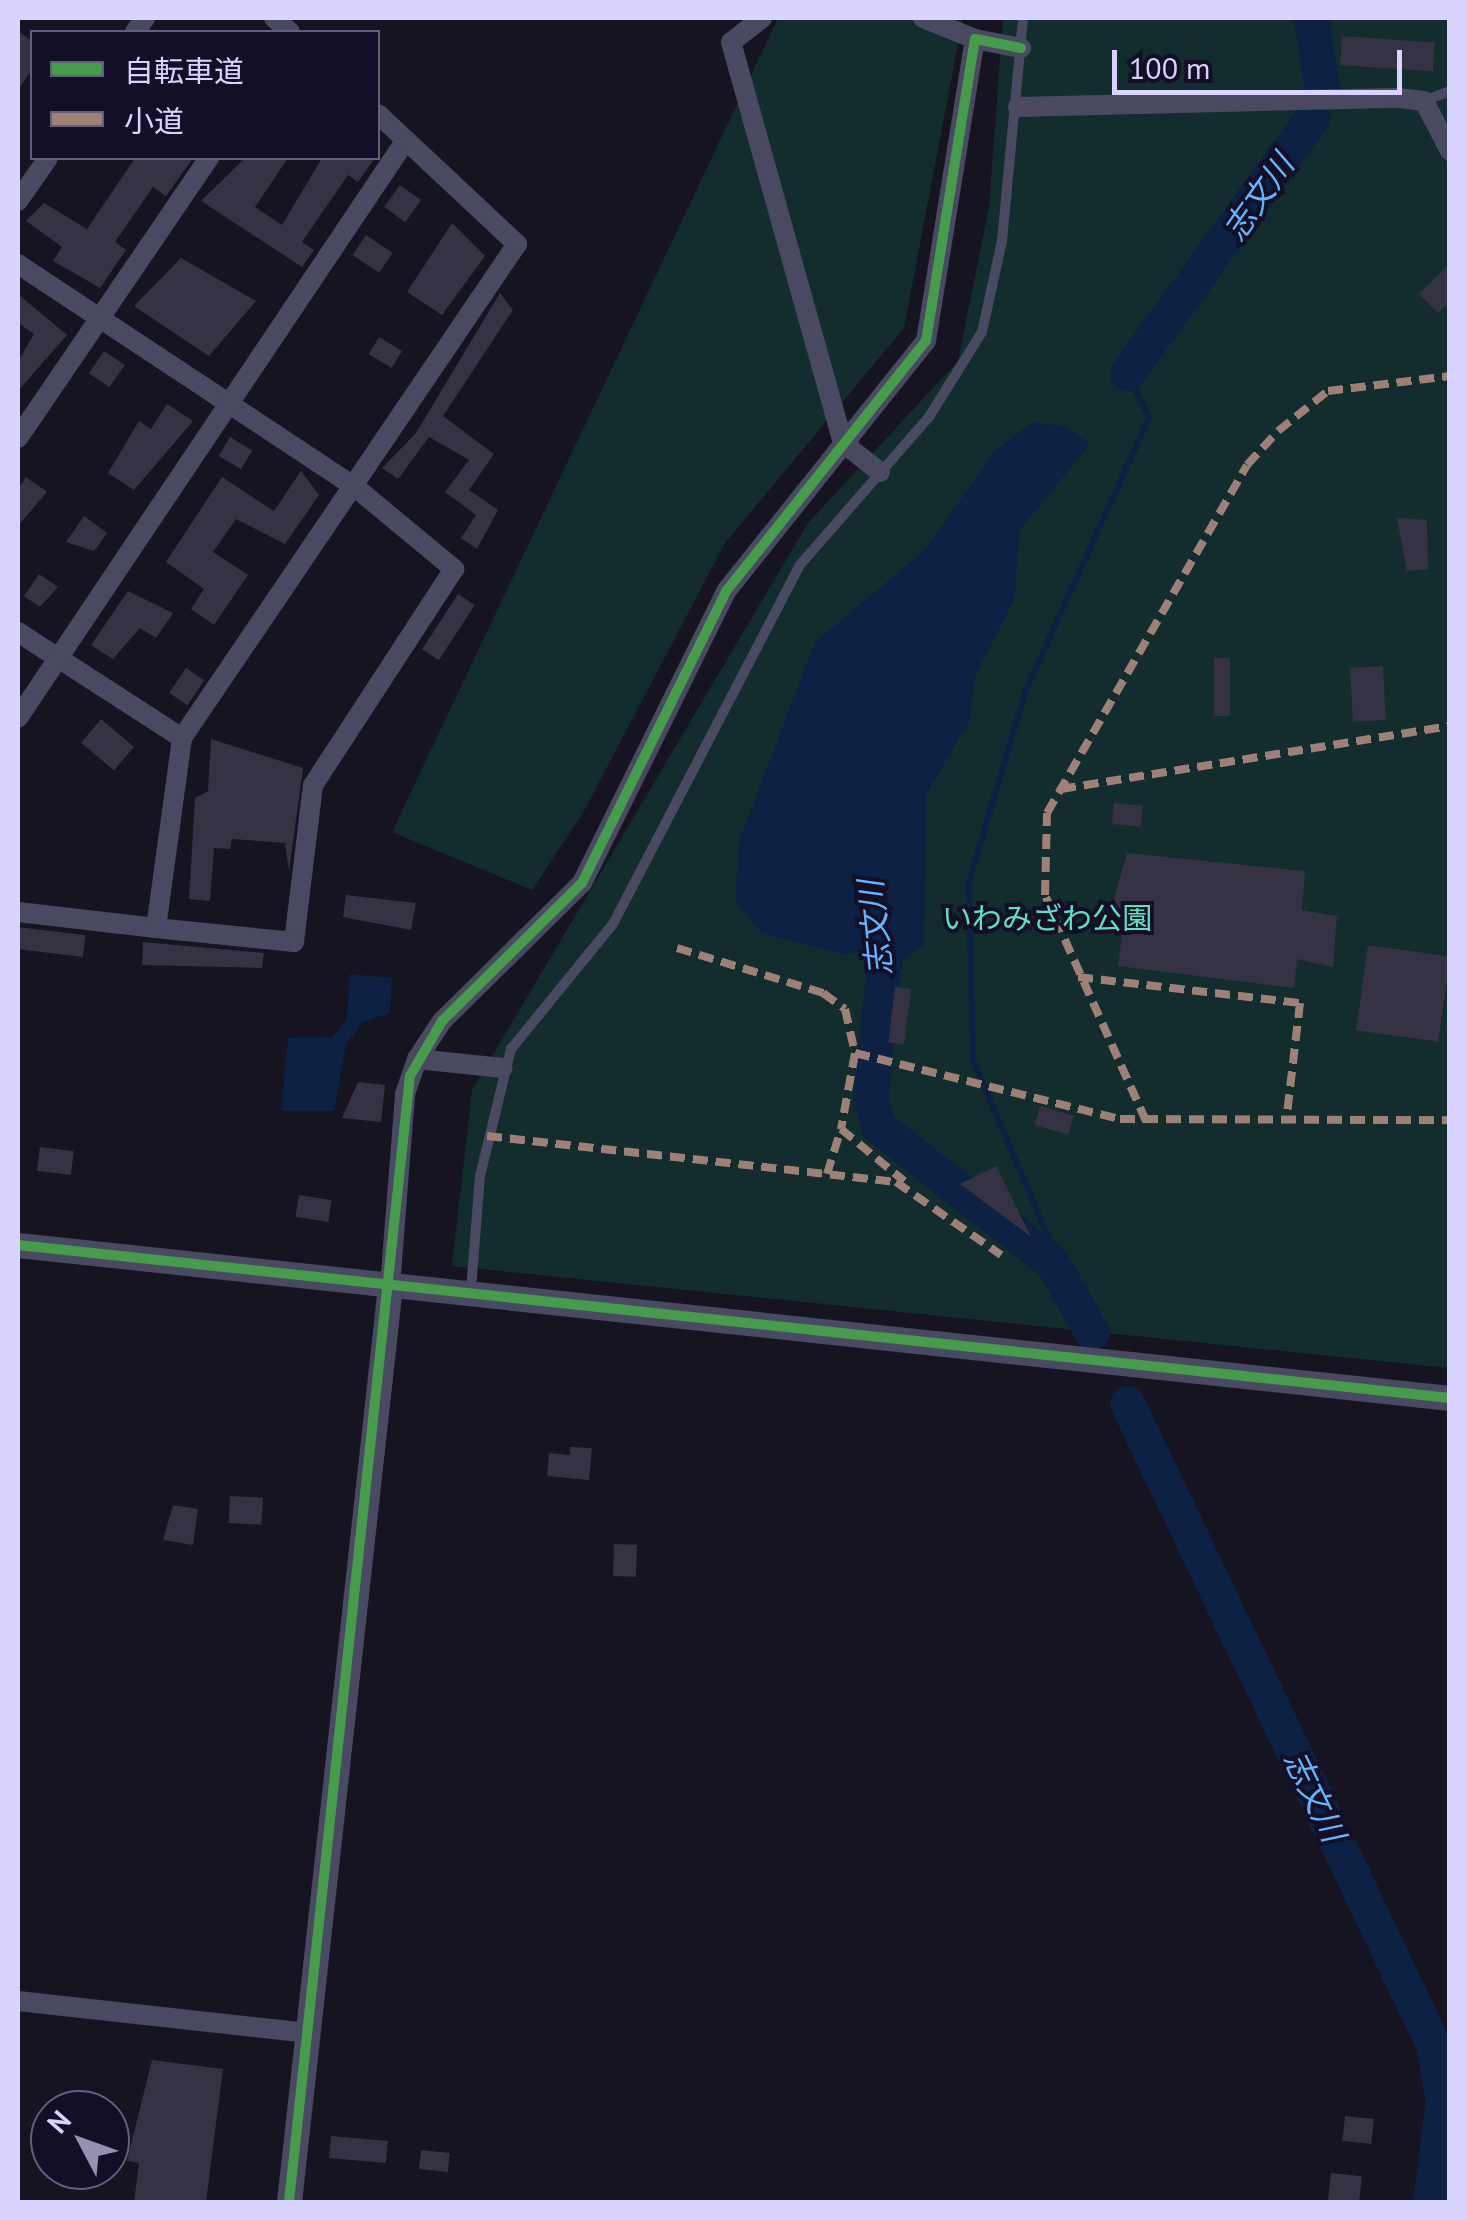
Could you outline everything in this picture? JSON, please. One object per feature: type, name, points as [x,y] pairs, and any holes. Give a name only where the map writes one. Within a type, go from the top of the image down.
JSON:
[{"type":"street","points":[[762,18],[731,42],[843,443],[880,472]]},
{"type":"street","points":[[923,18],[975,39],[1020,48]]},
{"type":"street","points":[[289,2202],[390,1286],[406,1094],[417,1059],[452,1010],[582,882],[727,590],[843,443],[883,402],[936,320],[975,39]]},
{"type":"street","points":[[1018,107],[1265,96],[1424,101],[1450,151]]},
{"type":"street","points":[[156,928],[182,738],[516,244],[380,116]]},
{"type":"street","points":[[18,718],[406,140]]},
{"type":"street","points":[[18,202],[47,160]]},
{"type":"street","points":[[18,438],[97,316],[208,160]]},
{"type":"street","points":[[18,264],[355,487],[454,569],[312,785],[294,942],[18,912]]},
{"type":"street","points":[[18,632],[182,738]]},
{"type":"street","points":[[417,1059],[502,1068]]},
{"type":"street","points":[[18,1245],[1450,1398]]},
{"type":"street","points":[[18,2001],[308,2033]]},
{"type":"lane","points":[[471,1296],[480,1176],[502,1068],[613,924],[799,566],[929,418],[982,332],[1018,107],[1023,18]]},
{"type":"lane","points":[[1424,101],[1450,91]]},
{"type":"green space","points":[[778,18],[963,18],[904,328],[725,543],[584,811],[532,890],[392,832]]},
{"type":"green space","name":"いわみざわ公園","points":[[1003,18],[1449,18],[1449,1368],[452,1266],[472,1090],[808,523],[958,361],[989,207]]},
{"type":"water","points":[[1033,422],[1065,427],[1090,444],[1019,531],[1015,598],[976,674],[969,722],[927,793],[924,945],[894,967],[867,949],[847,955],[762,934],[735,900],[739,841],[815,642],[924,551],[996,450]]},
{"type":"water","points":[[350,974],[392,978],[390,1013],[363,1022],[346,1044],[334,1111],[281,1111],[288,1038],[333,1037],[347,1018]]},
{"type":"building","points":[[18,31],[30,40],[30,72],[18,90]]},
{"type":"building","points":[[1342,36],[1435,42],[1433,71],[1340,65]]},
{"type":"building","points":[[134,160],[192,160],[166,196],[153,187],[115,242],[126,250],[100,288],[53,261],[62,247],[26,221],[44,203],[87,229]]},
{"type":"building","points":[[243,160],[287,160],[255,207],[282,225],[321,160],[374,160],[358,182],[348,175],[302,242],[314,250],[302,267],[201,201]]},
{"type":"building","points":[[400,185],[421,200],[405,222],[384,207]]},
{"type":"building","points":[[452,223],[485,256],[442,315],[407,292]]},
{"type":"building","points":[[366,235],[393,253],[379,273],[353,255]]},
{"type":"building","points":[[181,258],[256,301],[209,356],[134,306]]},
{"type":"building","points":[[1450,263],[1450,301],[1438,313],[1419,294]]},
{"type":"building","points":[[500,293],[513,310],[443,416],[494,454],[469,490],[498,510],[477,549],[461,538],[476,515],[445,492],[469,460],[429,437],[398,479],[382,468],[416,433]]},
{"type":"building","points":[[18,294],[67,335],[18,391],[18,361],[34,334],[18,323]]},
{"type":"building","points":[[379,337],[402,351],[392,368],[369,354]]},
{"type":"building","points":[[104,351],[125,365],[110,387],[89,373]]},
{"type":"building","points":[[167,404],[193,421],[134,490],[108,473],[139,421],[151,429]]},
{"type":"building","points":[[230,437],[252,450],[241,469],[219,456]]},
{"type":"building","points":[[301,471],[319,495],[285,544],[236,519],[213,552],[248,575],[214,625],[191,609],[204,589],[166,562],[222,477],[274,511]]},
{"type":"building","points":[[26,477],[47,492],[18,526],[18,489]]},
{"type":"building","points":[[84,516],[107,533],[94,551],[66,542]]},
{"type":"building","points":[[1397,518],[1427,520],[1428,569],[1407,571]]},
{"type":"building","points":[[39,574],[58,587],[40,607],[24,596]]},
{"type":"building","points":[[128,591],[173,613],[156,638],[140,628],[113,659],[91,645]]},
{"type":"building","points":[[458,594],[475,605],[439,660],[422,649]]},
{"type":"building","points":[[1214,658],[1230,658],[1230,716],[1214,716]]},
{"type":"building","points":[[1383,666],[1386,720],[1353,722],[1350,668]]},
{"type":"building","points":[[186,668],[204,680],[187,705],[169,693]]},
{"type":"building","points":[[101,719],[134,747],[114,770],[81,743]]},
{"type":"building","points":[[211,739],[303,768],[289,871],[285,843],[232,839],[230,849],[214,848],[210,901],[189,899],[195,798],[208,791]]},
{"type":"building","points":[[1114,803],[1143,806],[1141,827],[1112,824]]},
{"type":"building","points":[[1127,853],[1305,871],[1302,910],[1337,916],[1333,967],[1297,959],[1294,988],[1118,966],[1122,934],[1105,930]]},
{"type":"building","points":[[346,895],[416,903],[411,930],[343,917]]},
{"type":"building","points":[[18,927],[85,935],[83,957],[18,949]]},
{"type":"building","points":[[143,942],[264,953],[262,968],[142,965]]},
{"type":"building","points":[[1368,945],[1450,957],[1438,1042],[1356,1030]]},
{"type":"building","points":[[895,987],[911,989],[904,1045],[888,1043]]},
{"type":"building","points":[[358,1082],[385,1085],[381,1122],[342,1118]]},
{"type":"building","points":[[1040,1106],[1074,1116],[1068,1135],[1034,1125]]},
{"type":"building","points":[[40,1147],[74,1151],[71,1175],[37,1171]]},
{"type":"building","points":[[996,1166],[1031,1237],[960,1184]]},
{"type":"building","points":[[299,1195],[332,1200],[328,1222],[296,1217]]},
{"type":"building","points":[[570,1447],[592,1448],[589,1480],[547,1476],[549,1453],[570,1455]]},
{"type":"building","points":[[230,1496],[263,1498],[262,1525],[229,1523]]},
{"type":"building","points":[[173,1505],[198,1509],[193,1545],[163,1540]]},
{"type":"building","points":[[614,1544],[637,1545],[636,1577],[613,1576]]},
{"type":"building","points":[[152,2060],[223,2069],[206,2202],[134,2202],[139,2163],[130,2162]]},
{"type":"building","points":[[1345,2116],[1374,2119],[1371,2144],[1342,2141]]},
{"type":"building","points":[[331,2136],[388,2141],[386,2163],[329,2158]]},
{"type":"building","points":[[421,2150],[450,2153],[448,2172],[419,2169]]},
{"type":"building","points":[[1331,2173],[1362,2176],[1359,2202],[1328,2202]]},
{"type":"waterway","name":"志文川","points":[[1311,18],[1322,90]]},
{"type":"waterway","name":"志文川","points":[[1127,373],[1313,116]]},
{"type":"waterway","points":[[1064,1274],[973,1060],[969,882],[1026,690],[1149,417],[1127,373]]},
{"type":"waterway","name":"志文川","points":[[872,916],[884,963],[870,1101],[879,1127],[1052,1262],[1092,1333]]},
{"type":"waterway","name":"志文川","points":[[1127,1403],[1432,2042],[1443,2099],[1430,2202]]},
{"type":"marked path","points":[[1146,1121],[1045,895],[1047,813],[1247,465],[1278,431],[1328,391],[1450,376]]},
{"type":"marked path","points":[[1061,789],[1450,726]]},
{"type":"marked path","points":[[677,948],[823,993],[845,1009],[855,1053],[841,1129],[904,1181]]},
{"type":"marked path","points":[[1078,977],[1300,1003],[1286,1122]]},
{"type":"marked path","points":[[855,1053],[1120,1119],[1450,1120]]},
{"type":"marked path","points":[[827,1174],[841,1129]]},
{"type":"marked path","points":[[487,1136],[896,1182],[1001,1255]]},
{"type":"cycle path","points":[[289,2202],[410,1076],[442,1021],[582,883],[727,590],[926,341],[975,39],[1021,48]]},
{"type":"cycle path","points":[[18,1245],[1450,1398]]}]
